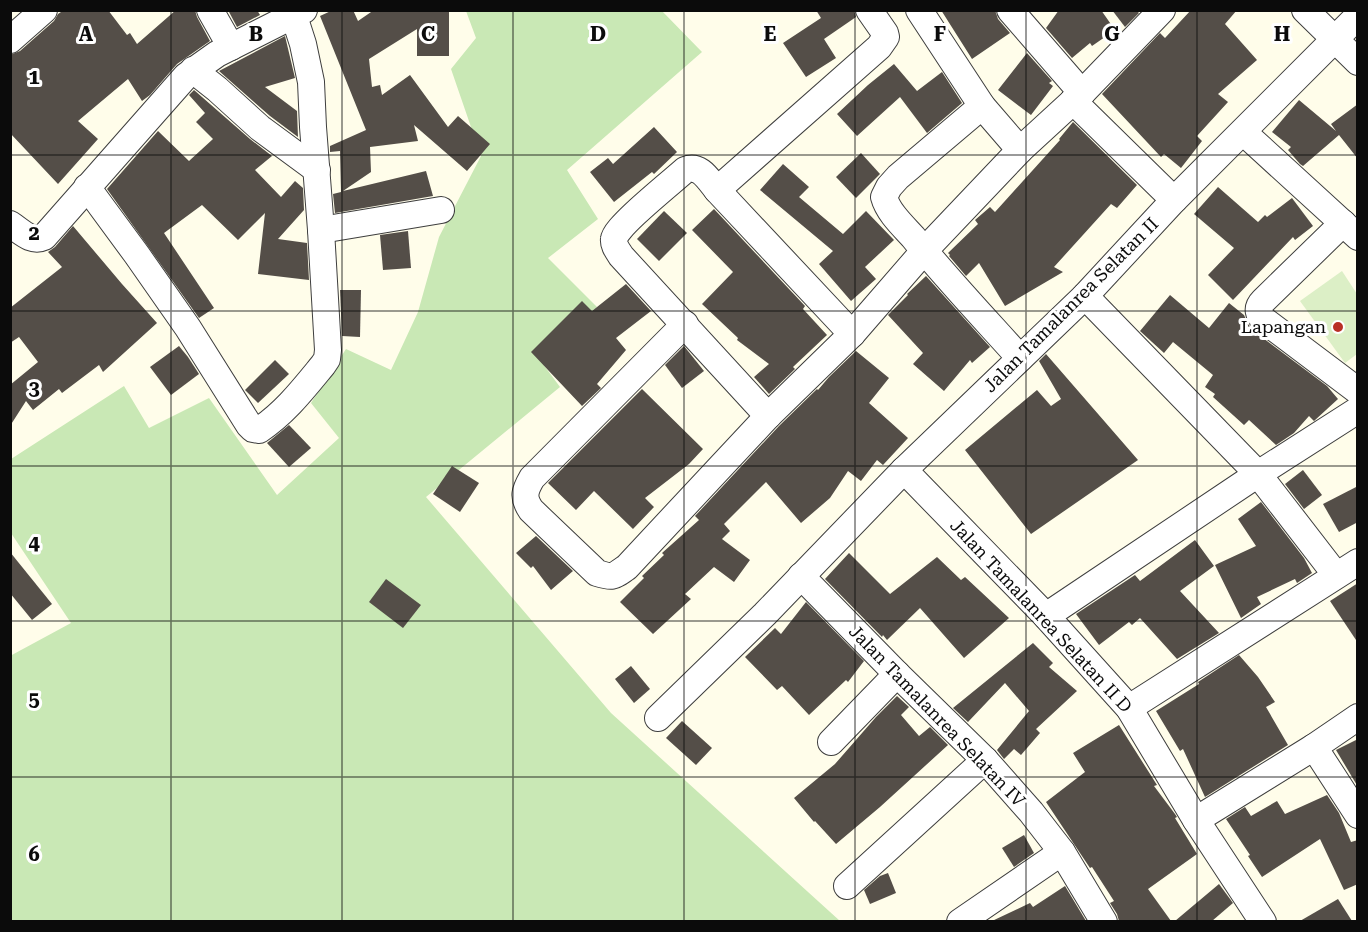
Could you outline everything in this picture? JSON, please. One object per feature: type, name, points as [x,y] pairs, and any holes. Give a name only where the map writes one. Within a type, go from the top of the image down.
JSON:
[{"type":"street","points":[[10,40],[44,10]]},
{"type":"street","points":[[210,10],[231,47]]},
{"type":"street","points":[[717,190],[879,47],[886,37],[885,33],[869,10]]},
{"type":"street","points":[[920,10],[982,106],[1020,150]]},
{"type":"street","points":[[1010,10],[1077,97],[1174,200]]},
{"type":"street","points":[[685,324],[532,478],[526,488],[524,495],[531,510],[597,573],[609,577],[627,567],[768,416],[852,333],[924,251],[1020,150],[1077,97],[1162,10]]},
{"type":"street","points":[[1305,10],[1358,62]]},
{"type":"street","points":[[15,234],[36,240],[44,237],[87,187],[193,70],[210,58],[299,13],[309,71],[328,350],[327,359],[292,402],[267,425],[260,430],[253,429],[249,425],[175,309],[87,187]]},
{"type":"street","name":"Jalan Tamalanrea Selatan II","points":[[658,717],[793,585],[904,470],[1085,296],[1174,200],[1358,15]]},
{"type":"street","points":[[193,70],[260,128],[317,170]]},
{"type":"street","points":[[982,106],[898,177],[884,196],[886,204],[924,251],[1020,358]]},
{"type":"street","points":[[1242,132],[1350,230],[1263,301],[1259,305],[1258,312],[1261,318],[1358,391]]},
{"type":"street","points":[[768,416],[621,256],[614,243],[614,238],[626,222],[688,169],[693,168],[703,173],[852,333]]},
{"type":"street","points":[[321,230],[441,210]]},
{"type":"street","points":[[1085,296],[1258,474],[1336,575]]},
{"type":"street","points":[[1046,616],[1358,410]]},
{"type":"street","name":"Jalan Tamalanrea Selatan II D","points":[[904,470],[1046,616],[1129,708],[1196,820],[1263,921]]},
{"type":"street","points":[[1129,708],[1358,562]]},
{"type":"street","name":"Jalan Tamalanrea Selatan IV","points":[[793,585],[897,674],[985,760],[1031,812],[1062,852],[1104,921]]},
{"type":"street","points":[[831,742],[897,674]]},
{"type":"street","points":[[1196,820],[1358,717]]},
{"type":"street","points":[[1314,747],[1358,815]]},
{"type":"street","points":[[848,886],[985,760]]},
{"type":"street","points":[[960,921],[1062,852]]},
{"type":"green space","points":[[466,11],[662,11],[702,52],[567,170],[598,219],[548,258],[597,307],[537,356],[560,387],[426,497],[611,713],[840,921],[11,921],[10,656],[71,623],[11,533],[11,459],[124,386],[149,428],[209,398],[277,495],[339,438],[311,403],[346,349],[391,370],[418,312],[439,237],[481,156],[451,69],[476,38]]},
{"type":"green space","name":"Lapangan","points":[[1342,271],[1357,294],[1357,354],[1345,363],[1300,301]]},
{"type":"building","points":[[64,10],[108,10],[127,35],[130,33],[137,44],[176,10],[195,10],[210,41],[177,64],[142,101],[128,79],[78,121],[98,139],[58,184],[10,133],[10,55],[20,51]]},
{"type":"building","points":[[228,10],[257,10],[260,15],[237,27]]},
{"type":"building","points":[[333,10],[353,10],[358,21],[374,10],[449,10],[449,56],[417,56],[417,29],[369,59],[372,87],[380,85],[382,95],[410,75],[448,127],[458,116],[490,144],[467,171],[414,125],[418,141],[370,147],[371,172],[343,191],[426,171],[433,196],[335,213],[333,194],[341,192],[340,151],[330,152],[330,146],[366,130],[320,16]]},
{"type":"building","points":[[816,10],[854,10],[856,17],[824,39],[836,58],[806,77],[783,43],[821,18]]},
{"type":"building","points":[[941,10],[995,10],[998,19],[1010,33],[972,59]]},
{"type":"building","points":[[1059,10],[1101,10],[1115,30],[1092,46],[1090,43],[1072,58],[1046,28]]},
{"type":"building","points":[[1112,10],[1136,10],[1139,13],[1125,27]]},
{"type":"building","points":[[1191,10],[1237,10],[1225,24],[1257,60],[1218,94],[1228,102],[1197,136],[1202,141],[1181,168],[1164,154],[1161,157],[1102,94],[1160,33],[1165,38]]},
{"type":"building","points":[[285,36],[295,78],[265,87],[297,111],[298,137],[270,116],[219,71]]},
{"type":"building","points":[[1027,53],[1052,81],[1049,83],[1053,86],[1031,115],[998,90]]},
{"type":"building","points":[[894,64],[917,91],[942,72],[962,103],[927,133],[900,97],[857,136],[837,114]]},
{"type":"building","points":[[194,90],[272,156],[255,170],[281,197],[295,181],[303,188],[304,210],[278,239],[307,243],[309,280],[258,274],[265,213],[238,240],[202,205],[164,233],[214,308],[199,318],[107,189],[158,131],[189,161],[213,139],[196,122],[205,113],[189,95]]},
{"type":"building","points":[[1299,100],[1336,131],[1331,124],[1358,104],[1358,159],[1339,135],[1303,166],[1300,164],[1288,150],[1291,147],[1272,132]]},
{"type":"building","points":[[1073,122],[1137,185],[1117,208],[1111,204],[1054,267],[1063,272],[1005,306],[979,263],[966,276],[948,253],[978,224],[975,220],[990,207],[995,212],[1060,140]]},
{"type":"building","points":[[654,127],[677,152],[654,174],[652,172],[614,202],[590,172],[608,158],[613,164]]},
{"type":"building","points":[[861,153],[880,174],[856,198],[836,177]]},
{"type":"building","points":[[783,164],[809,187],[799,197],[843,234],[866,211],[894,240],[865,267],[876,279],[851,301],[819,264],[833,251],[760,190]]},
{"type":"building","points":[[1218,187],[1258,222],[1292,198],[1313,226],[1295,240],[1293,237],[1233,300],[1208,275],[1234,248],[1194,214]]},
{"type":"building","points":[[714,209],[805,306],[803,309],[827,335],[793,367],[795,369],[769,394],[754,377],[769,364],[737,340],[738,338],[702,304],[733,272],[692,230]]},
{"type":"building","points":[[664,211],[687,233],[659,261],[637,239]]},
{"type":"building","points":[[73,226],[157,323],[103,372],[99,365],[62,393],[59,389],[33,410],[26,401],[10,426],[10,385],[38,362],[19,337],[10,343],[10,308],[62,267],[48,252]]},
{"type":"building","points":[[408,231],[411,268],[383,270],[380,235]]},
{"type":"building","points":[[926,276],[990,347],[972,363],[970,360],[944,391],[913,364],[923,353],[888,315]]},
{"type":"building","points":[[626,284],[651,311],[616,338],[626,350],[597,384],[601,388],[582,406],[531,352],[582,301],[592,311]]},
{"type":"building","points":[[340,290],[361,290],[360,337],[342,336]]},
{"type":"building","points":[[1170,295],[1209,328],[1229,303],[1244,315],[1255,332],[1327,386],[1338,399],[1314,421],[1309,416],[1294,433],[1276,445],[1249,420],[1244,425],[1213,397],[1215,394],[1205,387],[1213,375],[1173,342],[1164,353],[1140,331]]},
{"type":"building","points":[[179,346],[199,374],[171,395],[150,367]]},
{"type":"building","points":[[684,346],[704,371],[682,388],[665,365]]},
{"type":"building","points":[[856,351],[889,378],[869,403],[908,438],[883,465],[877,460],[861,481],[848,471],[830,498],[801,523],[766,482],[724,524],[730,531],[722,539],[750,560],[734,582],[714,567],[685,594],[691,599],[653,634],[620,602],[664,555],[662,553],[699,520],[695,516],[779,426]]},
{"type":"building","points":[[1046,354],[1138,460],[1031,534],[965,450],[1037,390],[1051,406],[1061,399],[1039,361]]},
{"type":"building","points":[[275,360],[289,374],[258,403],[245,390]]},
{"type":"building","points":[[642,389],[703,449],[689,464],[645,498],[654,507],[633,529],[594,491],[576,510],[548,483]]},
{"type":"building","points":[[289,425],[311,448],[289,467],[267,443]]},
{"type":"building","points":[[452,466],[479,483],[460,512],[433,494]]},
{"type":"building","points":[[1303,470],[1322,495],[1304,509],[1285,484]]},
{"type":"building","points":[[1358,486],[1358,522],[1339,532],[1323,504]]},
{"type":"building","points":[[1261,502],[1304,558],[1312,573],[1297,583],[1295,579],[1257,597],[1261,604],[1241,618],[1215,565],[1256,546],[1238,519]]},
{"type":"building","points":[[536,536],[573,571],[551,590],[533,566],[531,568],[516,553]]},
{"type":"building","points":[[1195,540],[1214,566],[1180,591],[1219,633],[1177,659],[1140,618],[1132,625],[1129,622],[1099,645],[1076,614],[1135,575],[1140,581]]},
{"type":"building","points":[[10,552],[52,604],[32,620],[10,593]]},
{"type":"building","points":[[849,553],[890,594],[937,557],[961,580],[965,577],[1009,618],[964,658],[920,608],[887,640],[825,579]]},
{"type":"building","points":[[386,579],[421,605],[403,628],[369,602]]},
{"type":"building","points":[[1358,583],[1358,643],[1330,601]]},
{"type":"building","points":[[806,602],[864,661],[848,682],[846,680],[809,715],[782,686],[777,690],[745,657],[775,628],[781,634]]},
{"type":"building","points":[[1033,643],[1053,663],[1049,667],[1077,691],[1036,729],[1040,733],[1021,755],[1014,749],[1004,759],[997,750],[1029,711],[1005,683],[968,722],[953,708]]},
{"type":"building","points":[[1239,655],[1275,702],[1266,707],[1288,745],[1205,797],[1183,749],[1180,751],[1156,711]]},
{"type":"building","points":[[631,666],[650,689],[634,703],[615,679]]},
{"type":"building","points":[[897,696],[909,707],[901,715],[919,736],[930,727],[948,745],[836,844],[794,798],[835,764]]},
{"type":"building","points":[[682,721],[712,748],[696,765],[666,738]]},
{"type":"building","points":[[1119,725],[1157,785],[1154,786],[1177,817],[1175,818],[1197,854],[1148,889],[1171,921],[1119,921],[1110,903],[1114,901],[1046,802],[1085,772],[1073,753]]},
{"type":"building","points":[[1358,739],[1358,787],[1336,750]]},
{"type":"building","points":[[1327,795],[1339,813],[1351,842],[1358,840],[1358,884],[1344,890],[1320,839],[1262,877],[1226,819],[1245,807],[1251,816],[1277,801],[1285,814]]},
{"type":"building","points":[[1024,835],[1034,853],[1014,867],[1002,848]]},
{"type":"building","points":[[888,873],[896,893],[870,904],[864,890],[880,876]]},
{"type":"building","points":[[1219,884],[1233,903],[1212,921],[1175,921]]},
{"type":"building","points":[[1065,886],[1086,921],[992,921],[1030,903],[1033,907]]},
{"type":"building","points":[[1338,899],[1352,921],[1300,921]]},
{"type":"place","name":"Lapangan","points":[[1338,327]]}]
